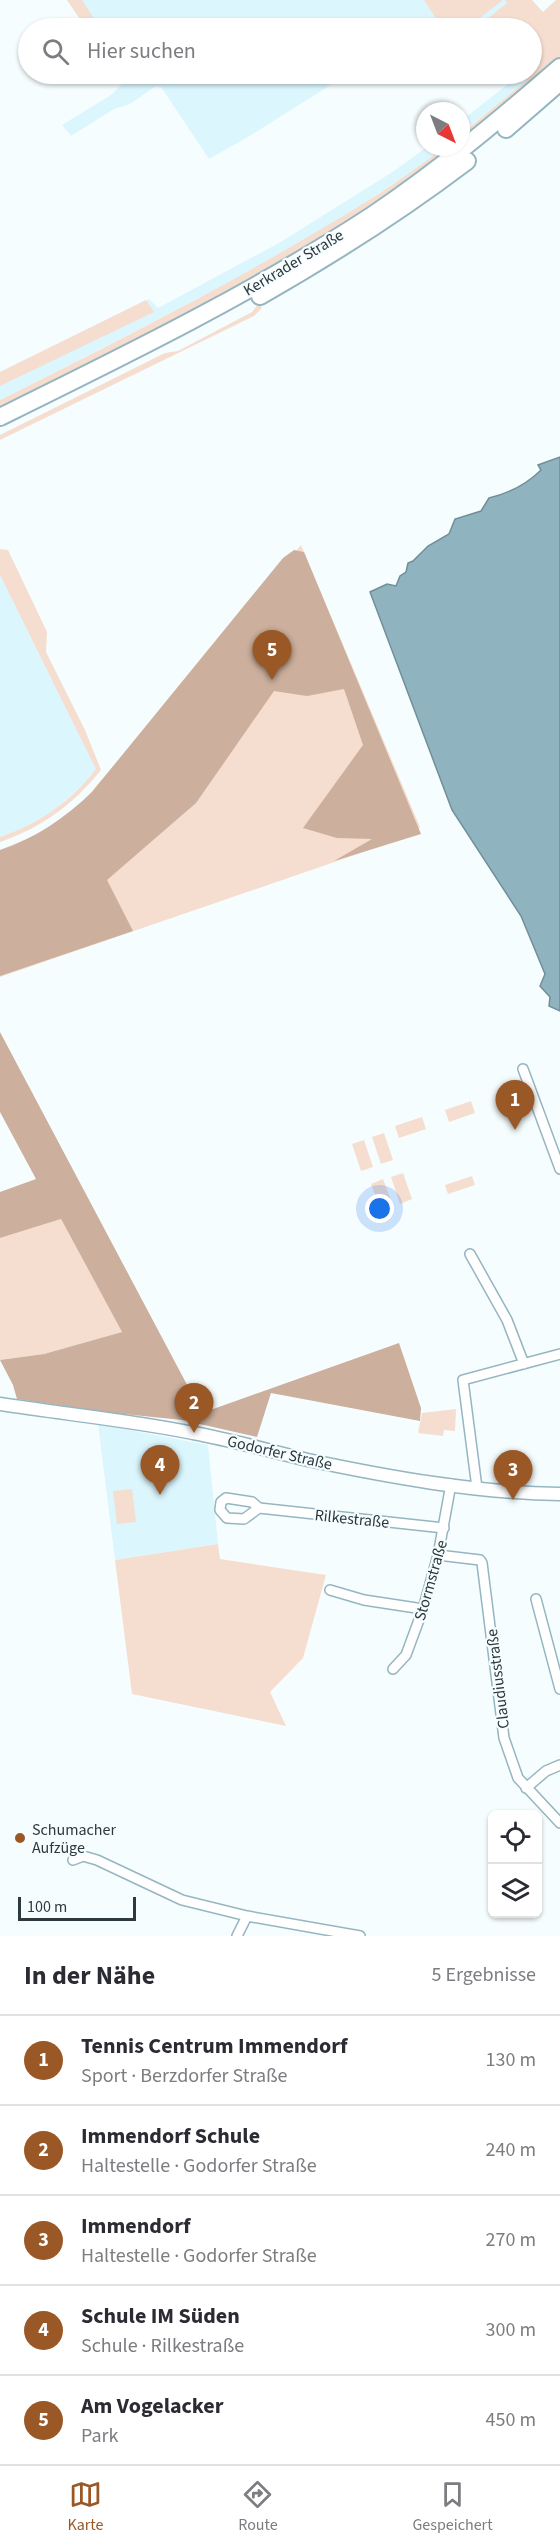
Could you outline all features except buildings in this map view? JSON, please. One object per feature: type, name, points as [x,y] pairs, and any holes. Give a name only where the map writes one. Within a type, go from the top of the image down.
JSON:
[{"type":"highway","name":"Kerkrader Straße","points":[[542,82],[560,67]]},
{"type":"highway","name":"Kerkrader Straße","points":[[0,428],[221,317],[320,262],[436,184],[484,147],[560,82]]},
{"type":"highway","name":"Kerkrader Straße","points":[[0,417],[215,309],[313,252],[429,175],[476,139],[540,84]]},
{"type":"street","points":[[523,1069],[560,1169]]},
{"type":"street","points":[[470,1254],[507,1320],[524,1364]]},
{"type":"street","points":[[477,1488],[463,1380],[560,1354]]},
{"type":"street","name":"Godorfer Straße","points":[[0,1404],[194,1433],[310,1460],[451,1484],[516,1493],[560,1494]]},
{"type":"street","name":"Stormstraße","points":[[393,1669],[406,1655],[423,1610],[444,1528],[451,1484]]},
{"type":"street","name":"Rilkestraße","points":[[259,1508],[444,1528]]},
{"type":"street","name":"Claudiusstraße","points":[[438,1555],[480,1560],[484,1567],[504,1738],[514,1771],[526,1788],[560,1823]]},
{"type":"street","points":[[330,1590],[364,1600],[423,1610]]},
{"type":"street","points":[[536,1599],[560,1689]]},
{"type":"street","points":[[526,1788],[546,1771],[560,1765]]},
{"type":"street","points":[[72,1860],[83,1856],[97,1860],[182,1900],[247,1916],[360,1936]]},
{"type":"street","points":[[237,1936],[247,1916]]},
{"type":"shaded area","points":[[67,0],[532,0],[543,12],[556,0],[560,0],[560,9],[542,21],[542,18],[79,18]]},
{"type":"shaded area","points":[[67,0],[82,0],[94,18],[79,18]]},
{"type":"shaded area","points":[[424,0],[503,0],[480,18],[435,17]]},
{"type":"shaded area","points":[[505,0],[532,0],[543,12],[556,0],[560,0],[560,58],[542,74],[542,18],[488,18],[507,3]]},
{"type":"shaded area","points":[[122,84],[332,84],[209,159],[161,87],[156,86],[130,104],[114,109],[71,136],[62,125],[111,95]]},
{"type":"shaded area","points":[[508,84],[523,84],[470,126],[470,114]]},
{"type":"shaded area","points":[[522,84],[530,84],[470,136],[470,127]]},
{"type":"shaded area","points":[[416,155],[433,156],[354,210],[263,264],[0,400],[0,372],[149,299],[158,308],[279,243]]},
{"type":"shaded area","points":[[432,156],[444,156],[329,236],[216,301],[0,410],[0,400],[226,284],[336,220]]},
{"type":"shaded area","points":[[146,300],[154,312],[0,386],[0,372]]},
{"type":"shaded area","points":[[259,303],[262,308],[254,316],[0,440],[0,435],[165,353],[178,351],[252,312]]},
{"type":"shaded area","points":[[560,457],[560,1011],[549,1006],[550,997],[540,986],[545,974],[521,916],[452,810],[370,592],[387,584],[396,586],[400,576],[406,572],[408,563],[428,546],[449,534],[455,519],[481,511],[489,498],[517,488],[541,470],[538,465]]},
{"type":"shaded area","points":[[301,545],[420,827],[416,834],[0,977],[0,850],[43,832],[81,804]]},
{"type":"shaded area","points":[[0,549],[8,550],[47,632],[46,652],[85,730],[101,770],[80,794],[56,814],[29,830],[0,842],[0,837],[41,818],[65,801],[87,781],[96,769],[0,575]]},
{"type":"shaded area","points":[[294,550],[304,552],[421,834],[334,861],[372,839],[337,838],[303,828],[363,745],[344,689],[307,696],[274,691],[196,803],[107,880],[133,931],[0,976],[0,850],[26,840],[49,826],[92,792],[283,558]]},
{"type":"shaded area","points":[[0,575],[97,769],[56,809],[22,829],[0,837]]},
{"type":"shaded area","points":[[0,1032],[202,1413],[399,1343],[421,1408],[420,1421],[271,1393],[257,1437],[182,1420],[104,1412],[17,1399],[13,1385],[0,1360],[44,1354],[122,1332],[61,1219],[0,1238],[0,1192],[36,1179],[0,1112]]},
{"type":"shaded area","points":[[471,1101],[475,1113],[449,1122],[445,1110]]},
{"type":"shaded area","points":[[422,1117],[426,1129],[399,1138],[395,1126]]},
{"type":"shaded area","points":[[384,1133],[393,1160],[381,1164],[372,1137]]},
{"type":"shaded area","points":[[364,1140],[373,1167],[361,1171],[352,1144]]},
{"type":"shaded area","points":[[403,1173],[412,1199],[400,1204],[391,1177]]},
{"type":"shaded area","points":[[472,1176],[475,1185],[448,1194],[445,1185]]},
{"type":"shaded area","points":[[383,1179],[393,1206],[381,1210],[371,1184]]},
{"type":"shaded area","points":[[61,1219],[122,1332],[44,1354],[0,1360],[0,1238]]},
{"type":"shaded area","points":[[456,1409],[455,1431],[444,1430],[443,1436],[418,1433],[422,1413]]},
{"type":"shaded area","points":[[98,1424],[208,1445],[218,1544],[115,1560]]},
{"type":"shaded area","points":[[132,1489],[136,1522],[117,1524],[113,1491]]},
{"type":"shaded area","points":[[218,1544],[220,1559],[326,1575],[303,1658],[270,1692],[286,1726],[132,1694],[115,1560]]},
{"type":"place","name":"Am Vogelacker","points":[[272,680]]},
{"type":"place","name":"Tennis Centrum Immendorf","points":[[515,1130]]},
{"type":"place","name":"Immendorf Schule","points":[[194,1433]]},
{"type":"place","name":"Schule IM Süden","points":[[160,1495]]},
{"type":"place","name":"Immendorf","points":[[513,1500]]},
{"type":"place","name":"Schumacher Aufzüge","points":[[20,1838]]}]
